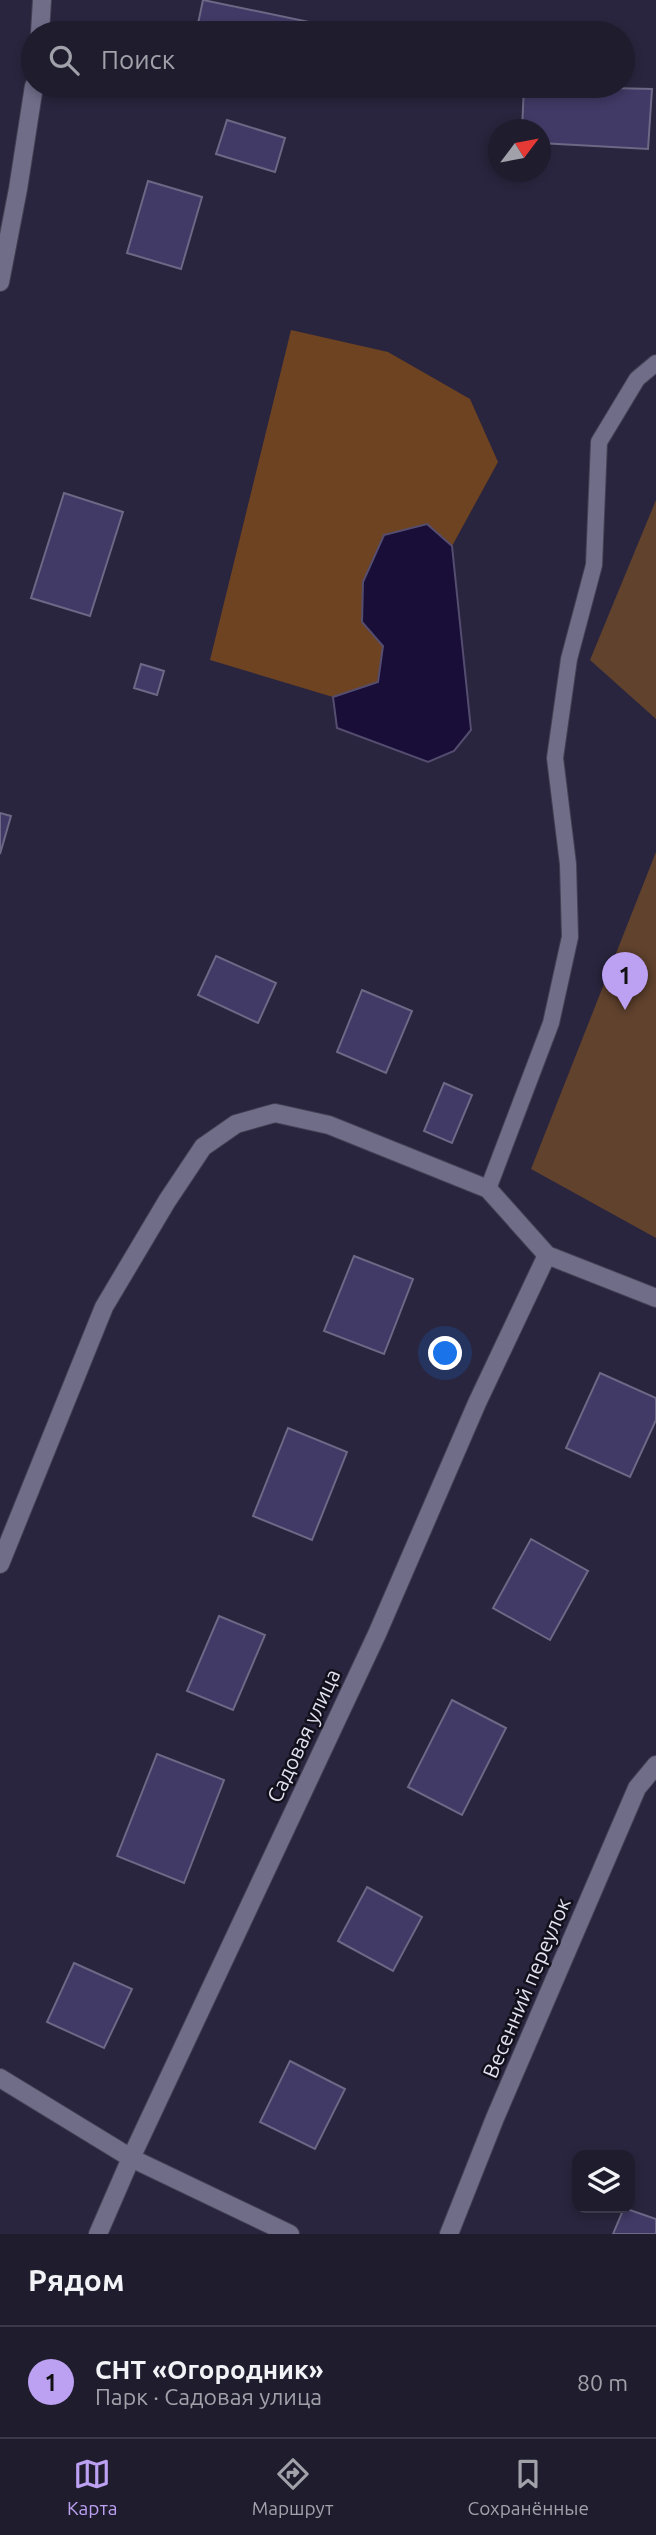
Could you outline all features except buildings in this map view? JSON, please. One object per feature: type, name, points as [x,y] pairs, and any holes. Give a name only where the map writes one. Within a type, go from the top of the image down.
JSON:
[{"type":"street","points":[[41,21],[43,0]]},
{"type":"street","points":[[0,282],[32,98]]},
{"type":"street","points":[[0,1564],[104,1307],[167,1200],[203,1147],[236,1124],[275,1113],[329,1125],[488,1189],[547,1255],[656,1297]]},
{"type":"street","name":"Садовая улица","points":[[98,2234],[131,2158],[371,1647],[477,1403],[547,1255]]},
{"type":"street","name":"Весенний переулок","points":[[449,2234],[495,2118],[637,1788],[656,1765]]},
{"type":"street","points":[[0,2078],[131,2158],[290,2234]]},
{"type":"lane","points":[[488,1189],[551,1023],[570,937],[568,864],[555,758],[569,659],[594,565],[599,442],[637,379],[656,363]]},
{"type":"shaded area","points":[[291,330],[388,352],[470,399],[498,462],[452,546],[427,524],[384,535],[363,582],[362,622],[383,646],[378,683],[333,697],[210,660]]},
{"type":"shaded area","points":[[656,500],[656,719],[590,660]]},
{"type":"shaded area","points":[[427,524],[452,546],[471,730],[454,751],[428,762],[337,728],[333,697],[378,682],[383,646],[362,622],[363,582],[384,535]]},
{"type":"shaded area","points":[[656,852],[656,1238],[531,1169]]},
{"type":"place","name":"СНТ «Огородник»","points":[[625,1010]]}]
